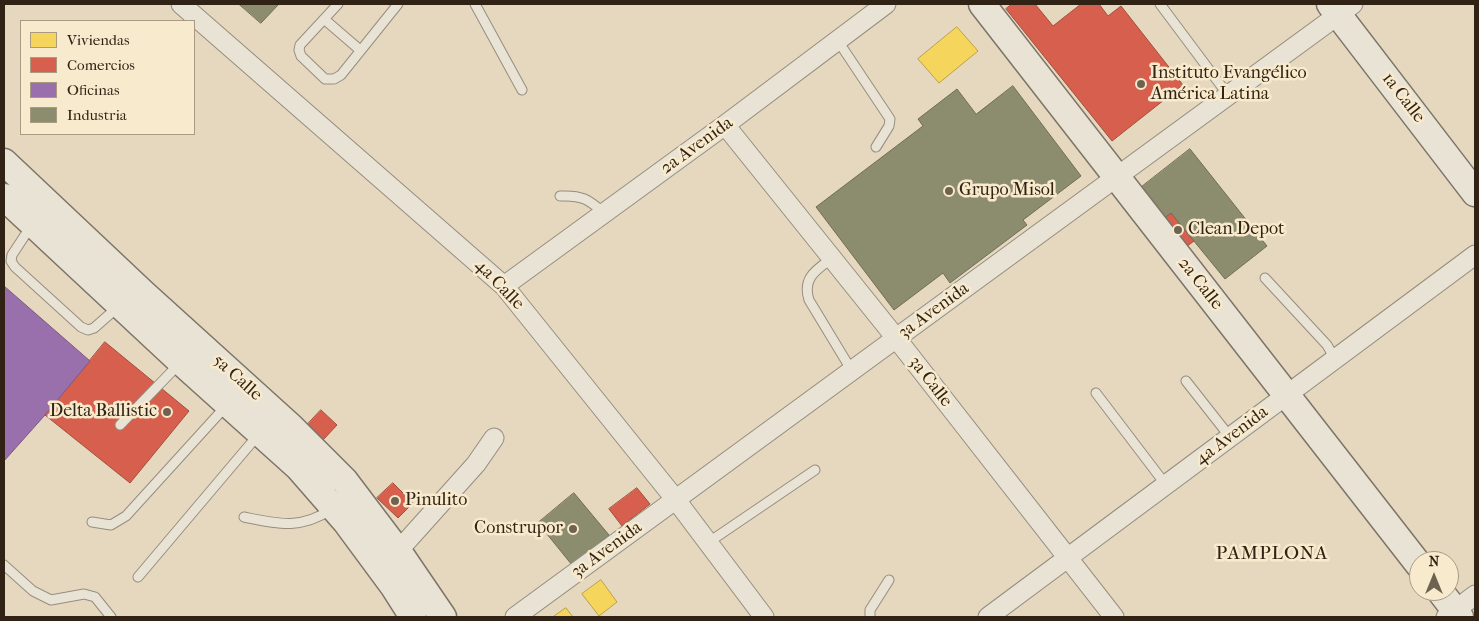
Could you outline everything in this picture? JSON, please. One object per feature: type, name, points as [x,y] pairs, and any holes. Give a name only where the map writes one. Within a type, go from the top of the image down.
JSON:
[{"type":"main road","name":"2a Calle","points":[[982,4],[1409,552]]},
{"type":"main road","name":"1a Calle","points":[[1340,7],[1475,193]]},
{"type":"main road","name":"5a Calle","points":[[4,162],[143,293],[291,427],[346,481],[349,512],[413,617]]},
{"type":"main road","name":"5a Calle","points":[[4,197],[260,433],[349,512],[398,551],[443,617]]},
{"type":"street","name":"4a Calle","points":[[180,4],[504,286],[709,542],[764,617]]},
{"type":"street","name":"2a Avenida","points":[[504,286],[726,126],[886,4]]},
{"type":"street","name":"3a Avenida","points":[[515,617],[1228,96],[1340,7]]},
{"type":"street","name":"3a Calle","points":[[726,126],[896,338],[1114,617]]},
{"type":"street","name":"4a Avenida","points":[[988,617],[1475,255]]},
{"type":"street","points":[[398,551],[476,464],[494,438]]},
{"type":"street","points":[[1450,609],[1475,595]]},
{"type":"lane","points":[[338,4],[300,45],[299,50],[301,56],[325,78],[334,79],[341,75],[398,4]]},
{"type":"lane","points":[[475,4],[522,90]]},
{"type":"lane","points":[[1160,4],[1228,96]]},
{"type":"lane","points":[[324,18],[360,50]]},
{"type":"lane","points":[[838,41],[890,119],[889,126],[876,147]]},
{"type":"lane","points":[[560,196],[585,198],[605,213]]},
{"type":"lane","points":[[32,224],[12,255],[11,262],[15,267],[81,327],[88,330],[94,328],[120,305]]},
{"type":"lane","points":[[832,258],[817,269],[807,282],[806,290],[809,300],[852,371]]},
{"type":"lane","points":[[1265,278],[1327,345],[1335,359]]},
{"type":"lane","points":[[120,425],[181,362]]},
{"type":"lane","points":[[1186,381],[1230,437]]},
{"type":"lane","points":[[1096,393],[1166,485]]},
{"type":"lane","points":[[92,522],[111,525],[126,516],[228,404]]},
{"type":"lane","points":[[138,577],[260,433]]},
{"type":"lane","points":[[709,542],[815,470]]},
{"type":"lane","points":[[244,517],[279,524],[298,524],[321,516],[349,512]]},
{"type":"lane","points":[[4,565],[33,591],[51,600],[84,594],[95,597],[110,617]]},
{"type":"lane","points":[[870,617],[870,610],[889,580]]},
{"type":"building: Viviendas","points":[[957,27],[978,51],[939,83],[918,59]]},
{"type":"building: Viviendas","points":[[601,580],[617,602],[599,616],[582,594]]},
{"type":"building: Viviendas","points":[[566,608],[573,617],[553,617]]},
{"type":"building: Comercios","points":[[1012,4],[1035,4],[1053,26],[1081,4],[1099,4],[1108,16],[1121,6],[1183,85],[1112,141],[1006,9]]},
{"type":"building: Comercios","name":"Clean Depot","points":[[1171,213],[1194,241],[1186,247],[1163,219]]},
{"type":"building: Comercios","points":[[105,342],[189,411],[130,483],[45,415]]},
{"type":"building: Comercios","points":[[321,410],[337,425],[323,440],[307,425]]},
{"type":"building: Comercios","name":"Pinulito","points":[[393,483],[413,503],[398,518],[377,498]]},
{"type":"building: Comercios","points":[[637,488],[650,504],[622,526],[609,509]]},
{"type":"building: Oficinas","points":[[4,286],[90,361],[4,461]]},
{"type":"building: Industria","points":[[239,4],[279,4],[261,23]]},
{"type":"building: Industria","name":"Grupo Misol","points":[[1013,86],[1081,176],[1023,220],[1027,225],[950,283],[943,273],[894,310],[816,207],[923,126],[918,119],[957,89],[976,114]]},
{"type":"building: Industria","points":[[1190,149],[1267,246],[1225,279],[1171,213],[1163,219],[1139,189]]},
{"type":"building: Industria","name":"Construpor","points":[[574,493],[609,535],[572,565],[538,523]]},
{"type":"place","name":"Instituto Evangélico América Latina","points":[[1141,84]]},
{"type":"place","name":"Grupo Misol","points":[[949,191]]},
{"type":"place","name":"Clean Depot","points":[[1178,230]]},
{"type":"place","name":"Delta Ballistic","points":[[167,412]]},
{"type":"place","name":"Pinulito","points":[[395,501]]},
{"type":"place","name":"Construpor","points":[[573,529]]},
{"type":"district","name":"PAMPLONA","points":[[1272,554]]}]
